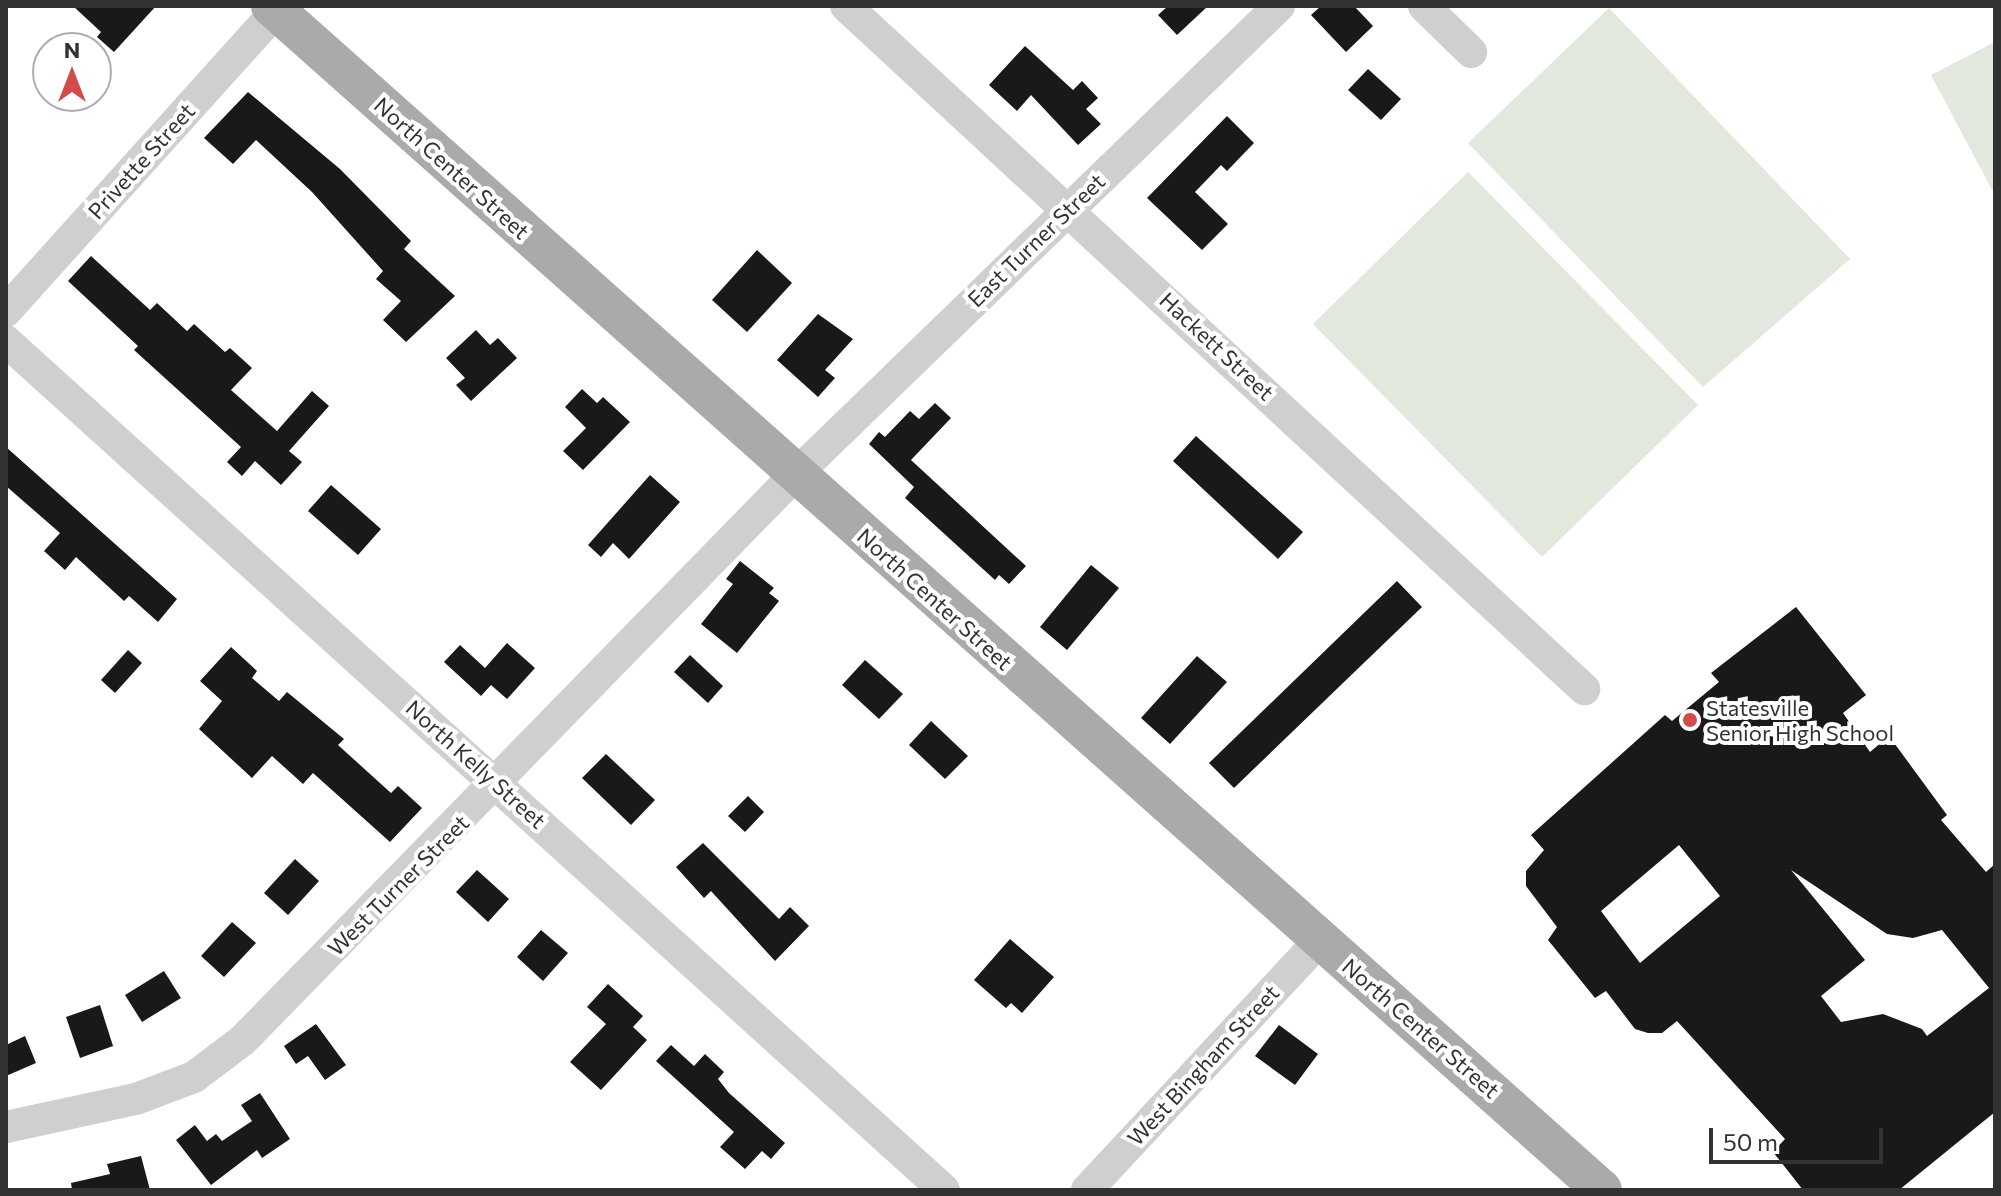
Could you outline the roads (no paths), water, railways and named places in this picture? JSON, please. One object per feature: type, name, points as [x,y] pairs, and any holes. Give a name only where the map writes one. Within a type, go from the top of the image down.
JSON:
[{"type":"main road","name":"North Center Street","points":[[273,9],[1602,1190]]},
{"type":"street","name":"Hackett Street","points":[[846,6],[1069,208],[1584,689]]},
{"type":"street","name":"East Turner Street","points":[[795,475],[1279,6]]},
{"type":"street","points":[[1424,6],[1471,52]]},
{"type":"street","name":"Privette Street","points":[[6,311],[273,9]]},
{"type":"street","name":"North Kelly Street","points":[[6,341],[944,1190]]},
{"type":"street","name":"West Turner Street","points":[[6,1127],[136,1099],[194,1077],[243,1040],[499,784],[795,475]]},
{"type":"street","name":"West Bingham Street","points":[[1087,1190],[1320,940]]},
{"type":"place","name":"Statesville Senior High School","points":[[1690,720]]}]
